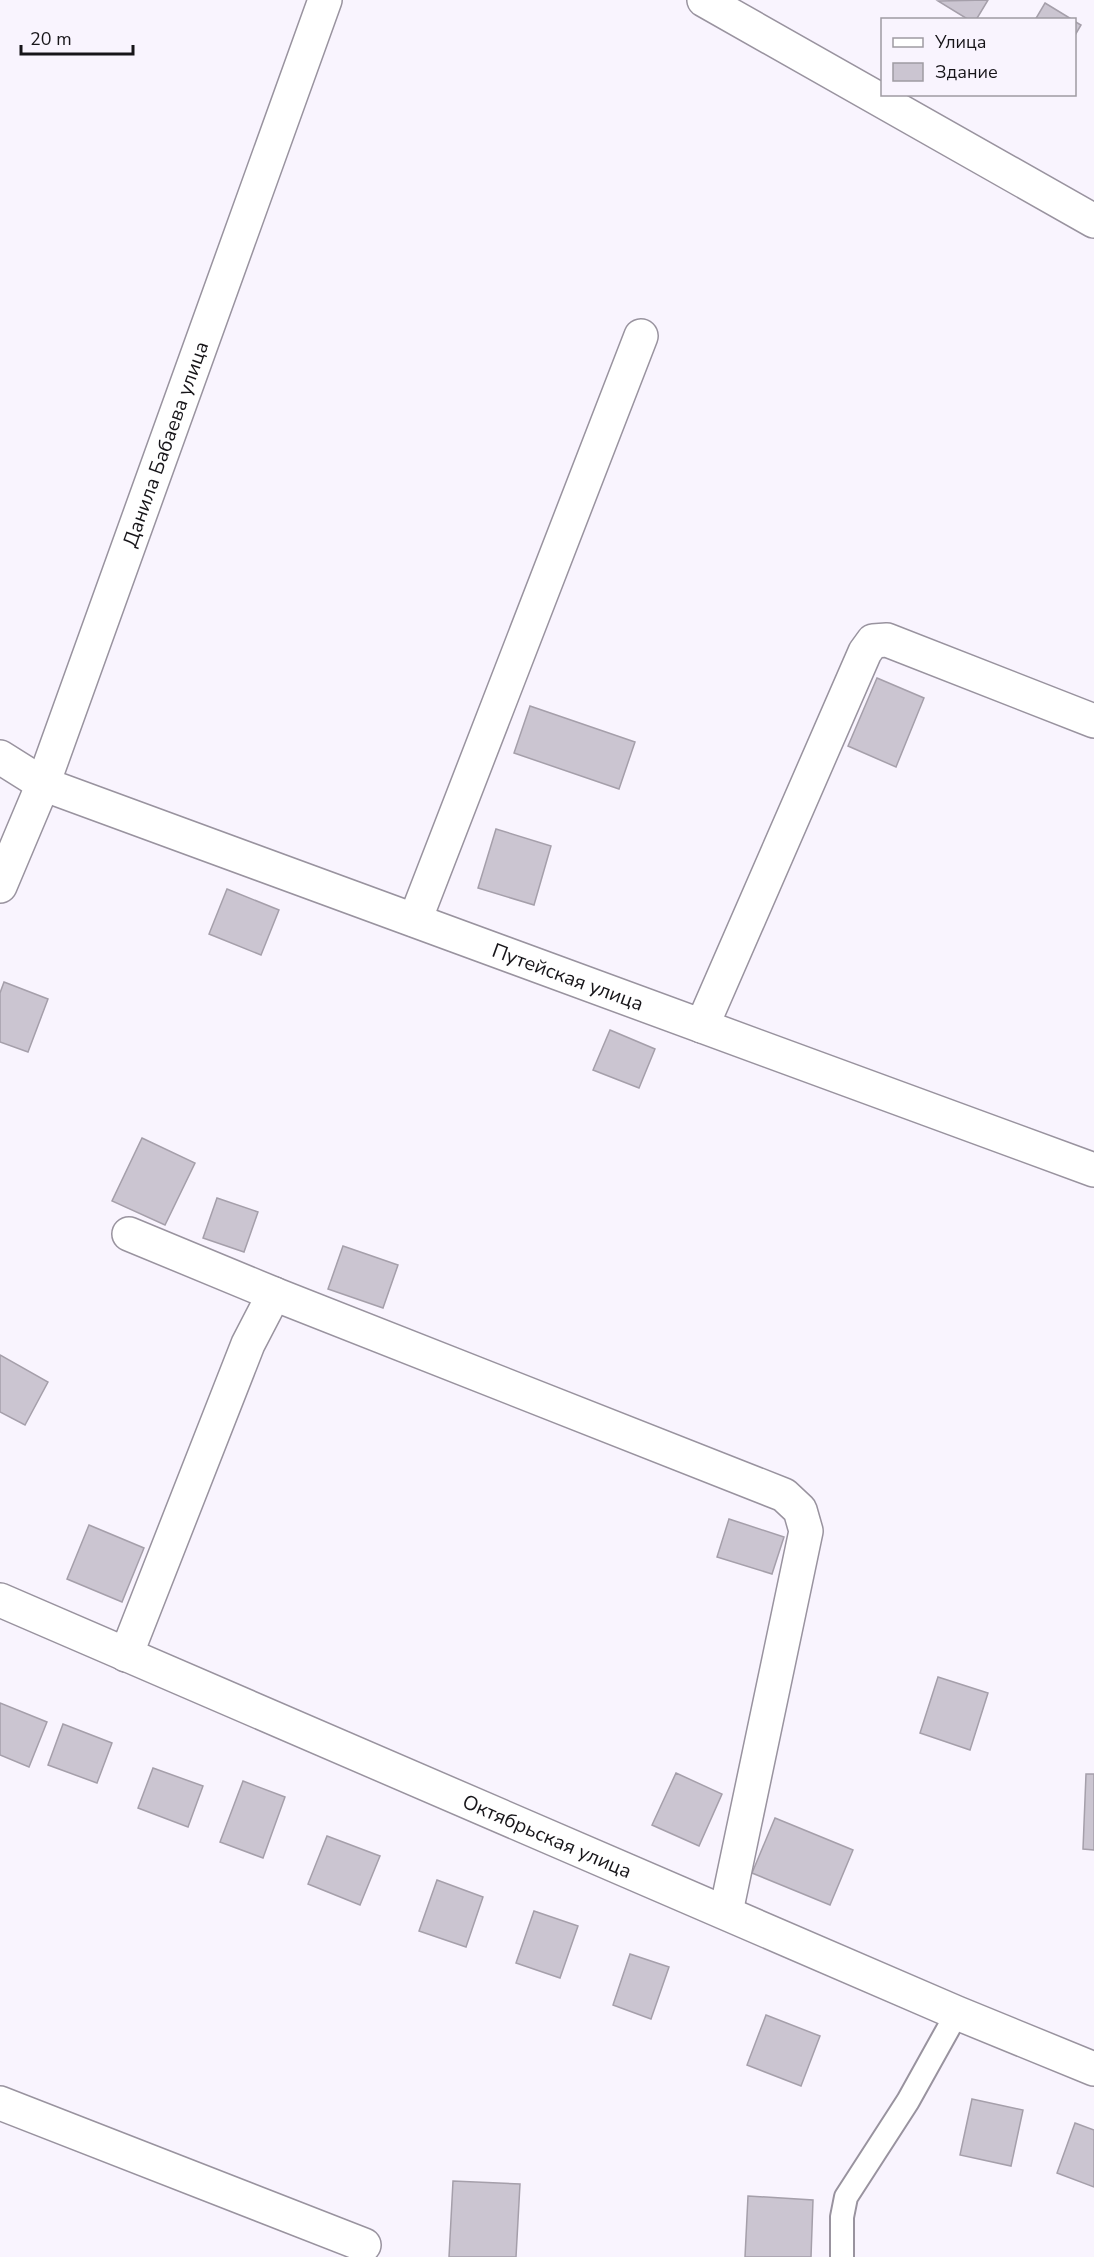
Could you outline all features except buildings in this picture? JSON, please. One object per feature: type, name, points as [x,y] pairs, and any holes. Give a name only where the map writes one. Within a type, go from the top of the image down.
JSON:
[{"type":"street","name":"Данила Бабаева улица","points":[[0,886],[43,784],[325,0]]},
{"type":"street","points":[[704,0],[1094,221]]},
{"type":"street","points":[[415,920],[641,336]]},
{"type":"street","points":[[702,1026],[865,652],[873,641],[887,640],[1094,721]]},
{"type":"street","name":"Путейская улица","points":[[0,757],[43,784],[1094,1170]]},
{"type":"street","points":[[129,1234],[274,1294],[784,1495],[800,1510],[806,1531],[726,1912]]},
{"type":"street","points":[[126,1655],[248,1344],[274,1294]]},
{"type":"street","name":"Октябрьская улица","points":[[0,1600],[957,2013],[1094,2069]]},
{"type":"street","points":[[0,2103],[364,2245]]},
{"type":"lane","points":[[842,2257],[842,2217],[846,2197],[908,2101],[957,2013]]}]
